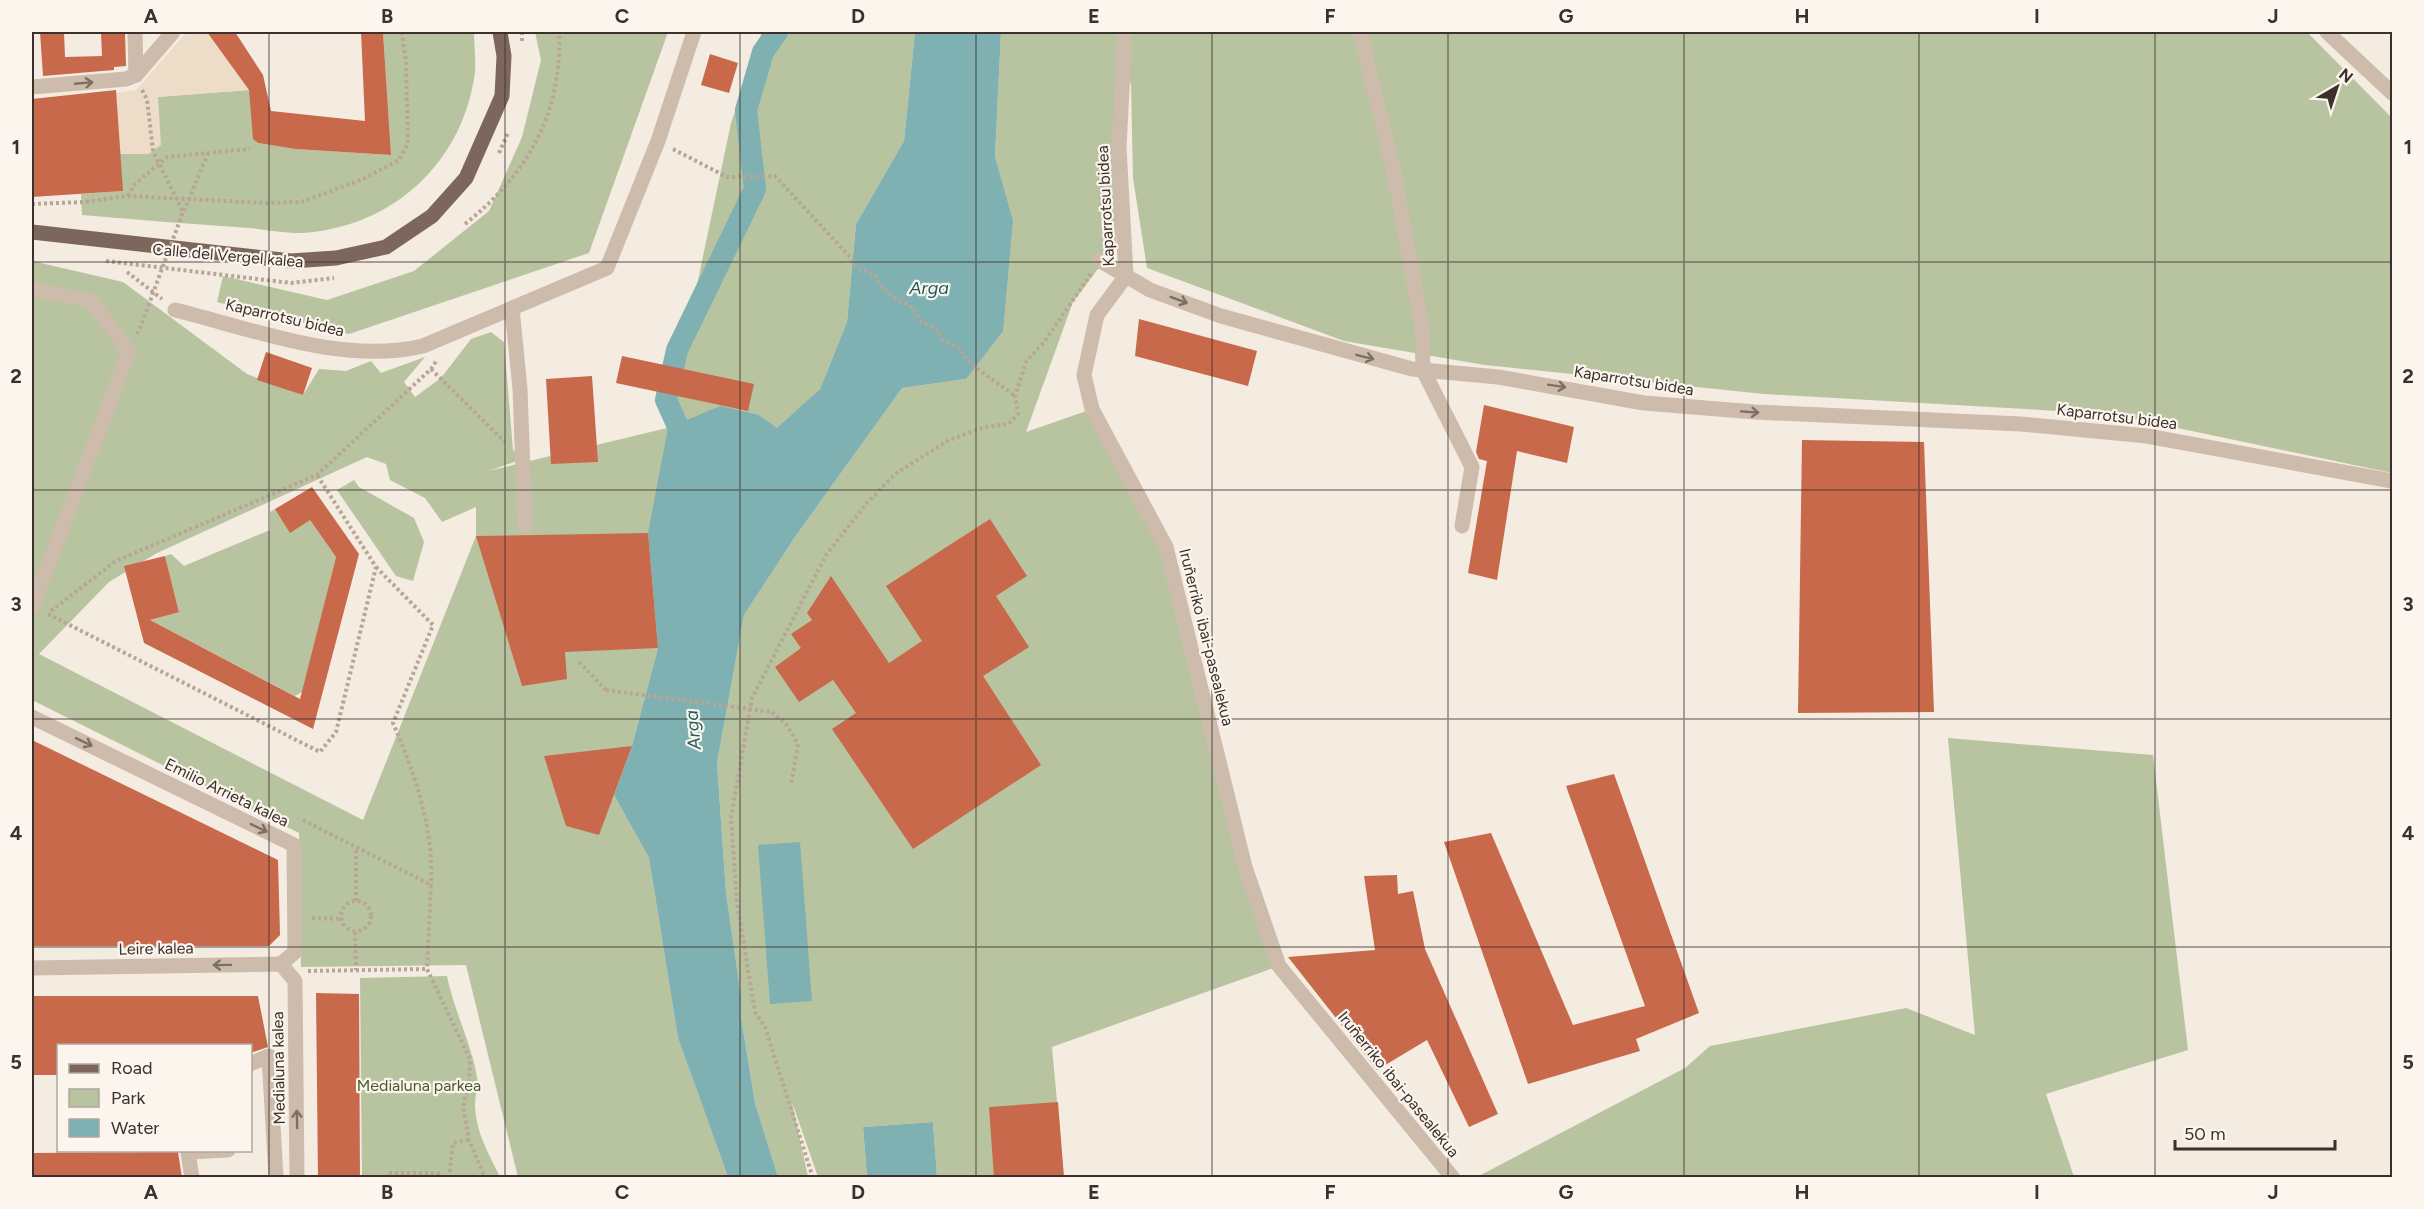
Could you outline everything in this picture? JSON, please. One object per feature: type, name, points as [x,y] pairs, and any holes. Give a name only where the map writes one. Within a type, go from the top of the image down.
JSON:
[{"type":"main road","name":"Calle del Vergel kalea","points":[[32,232],[291,261],[336,258],[386,247],[432,216],[466,178],[502,96],[504,56],[500,32]]},
{"type":"street","points":[[135,32],[136,75]]},
{"type":"street","points":[[32,87],[126,79],[136,75],[173,32]]},
{"type":"street","name":"Kaparrotsu bidea","points":[[175,309],[331,349],[394,353],[423,346],[607,268],[658,141],[694,32]]},
{"type":"street","name":"Kaparrotsu bidea","points":[[1125,32],[1119,147],[1126,276],[1150,290],[1221,316],[1329,348],[1423,370],[1498,377],[1644,403],[1755,412],[2021,424],[2147,436],[2392,481]]},
{"type":"street","points":[[1360,32],[1394,172],[1422,327],[1423,370],[1472,467],[1462,525]]},
{"type":"street","points":[[2327,32],[2392,93]]},
{"type":"street","points":[[1099,260],[1126,276]]},
{"type":"street","name":"Iruñerriko ibai-pasealekua","points":[[1126,276],[1097,315],[1084,375],[1092,409],[1166,547],[1245,867],[1279,966],[1452,1178]]},
{"type":"street","points":[[32,288],[91,301],[129,351],[35,614]]},
{"type":"street","points":[[512,308],[520,389],[525,526]]},
{"type":"street","name":"Emilio Arrieta kalea","points":[[32,717],[294,845],[295,952],[281,964]]},
{"type":"street","name":"Leire kalea","points":[[32,968],[281,964]]},
{"type":"street","name":"Medialuna kalea","points":[[281,964],[295,981],[297,1178]]},
{"type":"street","points":[[252,1063],[269,1056],[276,1178]]},
{"type":"street","points":[[188,1152],[192,1178]]},
{"type":"path","points":[[32,204],[84,202],[128,196],[265,203],[302,202],[361,180],[399,160],[408,144],[406,63],[402,32]]},
{"type":"path","points":[[522,32],[522,44]]},
{"type":"path","points":[[465,224],[486,207],[519,172],[538,141],[546,120],[560,56],[559,32]]},
{"type":"path","points":[[136,75],[147,99],[153,151],[183,212]]},
{"type":"path","points":[[496,159],[511,122]]},
{"type":"path","points":[[658,141],[727,177],[775,176],[850,257],[856,268],[874,274],[882,288],[897,300],[910,305],[921,321],[936,327],[944,341],[961,349],[967,361],[1015,396]]},
{"type":"path","points":[[128,196],[135,184],[167,157],[250,149]]},
{"type":"path","points":[[142,323],[183,212],[208,153]]},
{"type":"path","name":"Calle del Vergel kalea","points":[[101,260],[291,283],[337,277]]},
{"type":"path","points":[[813,1178],[765,1027],[755,1012],[737,903],[731,818],[752,698],[826,555],[866,504],[895,474],[949,440],[985,427],[1009,424],[1018,414],[1015,396],[1026,362],[1068,310],[1099,260]]},
{"type":"path","points":[[127,272],[175,309]]},
{"type":"path","points":[[47,614],[116,561],[317,475],[384,410],[431,369],[452,333]]},
{"type":"path","points":[[431,369],[523,459]]},
{"type":"path","points":[[317,475],[376,567],[433,625],[393,723],[417,782],[428,831],[431,885],[427,969],[470,1059],[469,1083],[463,1106],[469,1140],[485,1178]]},
{"type":"path","points":[[35,614],[47,614],[320,752],[336,732],[376,567]]},
{"type":"path","points":[[579,662],[606,690],[772,712],[786,724],[798,744],[791,785]]},
{"type":"path","points":[[303,820],[431,885]]},
{"type":"path","points":[[356,847],[356,901]]},
{"type":"path","points":[[356,901],[369,907],[371,913],[368,927],[355,932],[344,925],[341,919],[345,906],[356,901]]},
{"type":"path","points":[[303,918],[341,919]]},
{"type":"path","points":[[355,932],[356,970]]},
{"type":"path","points":[[304,971],[427,969]]},
{"type":"path","points":[[449,1178],[453,1143],[469,1140]]},
{"type":"path","points":[[388,1178],[388,1173],[438,1173],[438,1178]]},
{"type":"green space","points":[[383,32],[474,32],[475,72],[468,103],[457,132],[442,158],[399,200],[373,215],[344,226],[305,233],[82,215],[81,194],[122,191],[120,154],[149,154],[157,97],[249,90],[258,143],[295,149],[391,155]]},
{"type":"green space","points":[[535,32],[668,32],[589,253],[349,334],[217,302],[223,276],[327,300],[414,271],[489,211],[522,137],[541,60]]},
{"type":"green space","points":[[762,32],[915,32],[904,141],[856,224],[847,322],[820,389],[777,429],[759,415],[648,533],[658,648],[632,746],[614,795],[649,858],[678,1038],[728,1177],[518,1177],[466,965],[301,967],[299,833],[32,700],[32,261],[123,282],[247,374],[303,395],[319,369],[346,371],[371,361],[381,373],[425,357],[404,382],[415,397],[441,378],[471,339],[491,332],[504,342],[513,450],[523,459],[488,471],[667,428],[731,123]],"holes":[[[367,457],[386,464],[390,480],[425,498],[442,522],[476,507],[476,536],[363,820],[39,654],[109,582],[157,553]]]},
{"type":"green space","points":[[1001,32],[2307,32],[2392,118],[2392,473],[2111,414],[1764,394],[1485,365],[1344,341],[1147,268],[1133,178],[1131,85],[1118,46],[1116,245],[1073,302],[1026,432],[1092,409],[1166,547],[1279,966],[1052,1047],[1064,1177],[937,1177],[933,1122],[863,1127],[867,1177],[818,1177],[792,1102],[808,1177],[778,1177],[755,1103],[741,1017],[741,996],[726,893],[717,763],[744,615],[795,537],[902,388],[966,379],[1013,220],[995,158]]},
{"type":"green space","points":[[354,480],[359,487],[414,518],[424,542],[413,581],[396,576],[337,490]]},
{"type":"green space","points":[[275,509],[310,520],[336,557],[302,692],[295,696],[150,620],[179,611],[165,556],[171,554],[184,566],[270,530],[270,512]]},
{"type":"green space","points":[[1948,738],[2153,755],[2188,1050],[2046,1094],[2074,1177],[1477,1177],[1685,1068],[1710,1046],[1906,1008],[1975,1035]]},
{"type":"green space","name":"Medialuna parkea","points":[[447,976],[477,1077],[475,1104],[477,1124],[500,1177],[362,1177],[360,978]]},
{"type":"shaded area","points":[[187,32],[207,32],[249,90],[158,97],[161,145],[149,154],[120,154],[116,93],[136,90]]},
{"type":"water","name":"Arga","points":[[915,32],[1001,32],[995,157],[1013,220],[1003,331],[966,379],[902,388],[795,537],[744,615],[717,763],[726,893],[741,996],[741,1017],[755,1103],[778,1177],[728,1177],[678,1038],[649,858],[614,795],[632,746],[658,648],[648,533],[668,428],[720,406],[759,415],[777,428],[820,389],[847,322],[856,224],[904,141]]},
{"type":"water","points":[[800,842],[812,1001],[770,1004],[758,845]]},
{"type":"water","points":[[933,1122],[937,1177],[867,1177],[863,1127]]},
{"type":"building","points":[[40,32],[64,32],[65,57],[102,56],[101,32],[125,32],[126,66],[114,67],[114,70],[43,76]]},
{"type":"building","points":[[207,32],[235,32],[263,75],[271,111],[365,121],[361,32],[383,32],[391,155],[295,149],[258,143],[253,139],[249,90]]},
{"type":"building","points":[[710,54],[738,63],[729,93],[701,85]]},
{"type":"building","points":[[116,90],[123,191],[32,197],[32,99]]},
{"type":"building","points":[[1139,319],[1257,351],[1248,386],[1135,356]]},
{"type":"building","points":[[266,352],[312,368],[303,395],[257,380]]},
{"type":"building","points":[[622,356],[754,384],[748,411],[616,383]]},
{"type":"building","points":[[592,376],[598,462],[551,464],[546,379]]},
{"type":"building","points":[[1484,405],[1574,427],[1567,463],[1517,451],[1497,580],[1468,573],[1487,461],[1479,459],[1476,452]]},
{"type":"building","points":[[1802,440],[1924,442],[1934,712],[1798,713]]},
{"type":"building","points":[[312,487],[359,554],[313,729],[144,643],[124,566],[165,556],[179,612],[150,620],[300,699],[336,557],[310,520],[290,533],[275,509]]},
{"type":"building","points":[[990,519],[1027,576],[996,596],[1029,647],[983,676],[1041,765],[913,849],[832,729],[856,713],[833,680],[799,702],[775,667],[801,648],[791,634],[812,620],[807,613],[831,576],[889,663],[922,641],[886,586]]},
{"type":"building","points":[[648,533],[658,648],[565,652],[567,679],[522,686],[476,536]]},
{"type":"building","points":[[32,740],[278,860],[280,935],[269,946],[32,946]]},
{"type":"building","points":[[632,746],[599,835],[566,826],[544,756]]},
{"type":"building","points":[[1614,774],[1699,1013],[1636,1039],[1640,1051],[1528,1084],[1444,842],[1491,833],[1573,1025],[1645,1006],[1566,786]]},
{"type":"building","points":[[1397,875],[1398,894],[1413,891],[1425,949],[1498,1114],[1469,1127],[1427,1040],[1377,1070],[1288,957],[1375,950],[1364,876]]},
{"type":"building","points":[[316,993],[359,994],[360,1178],[318,1178]]},
{"type":"building","points":[[32,996],[258,996],[268,1047],[252,1052],[252,1044],[57,1044],[57,1075],[32,1075]]},
{"type":"building","points":[[1058,1102],[1064,1178],[994,1178],[989,1107]]},
{"type":"building","points":[[178,1152],[182,1178],[32,1178],[32,1153]]},
{"type":"waterway","points":[[690,453],[666,400],[677,350],[755,189],[746,110],[763,52],[777,32]]}]
